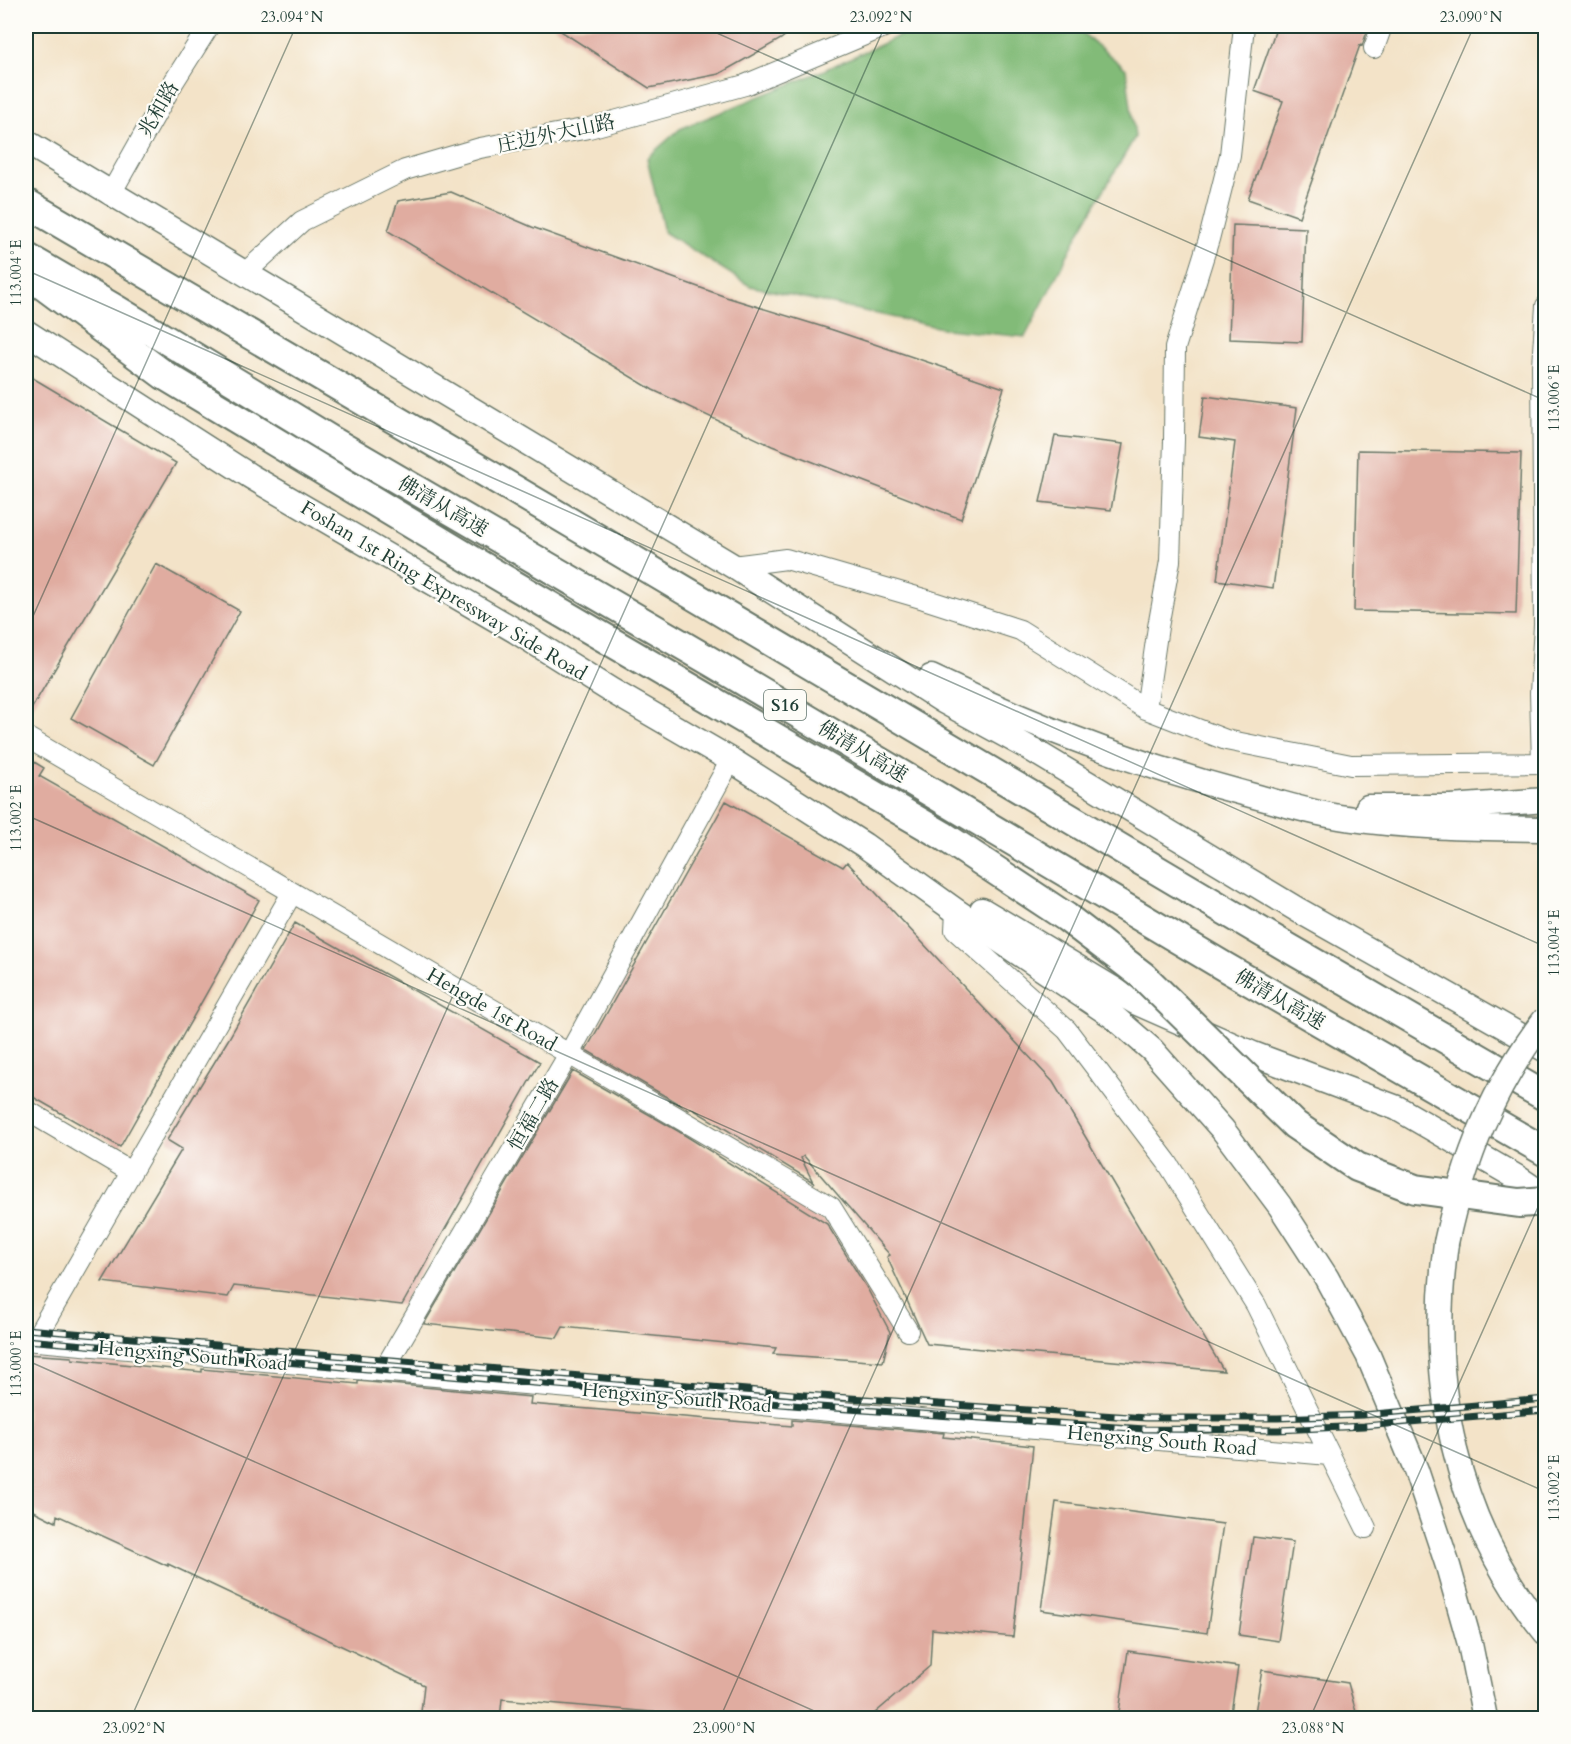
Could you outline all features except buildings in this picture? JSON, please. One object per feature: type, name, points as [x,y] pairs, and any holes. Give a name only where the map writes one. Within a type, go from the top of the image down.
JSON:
[{"type":"highway","name":"S16","points":[[26,203],[1545,1097]]},
{"type":"highway","name":"佛清从高速","points":[[26,257],[342,447],[715,664],[1244,979],[1545,1152]]},
{"type":"highway","points":[[26,272],[164,375],[411,525],[942,835],[1066,917],[1143,976],[1295,1125],[1358,1167],[1415,1189],[1520,1203],[1545,1199]]},
{"type":"main road","points":[[27,143],[110,195],[245,273],[733,566],[943,701],[1039,754],[1298,910],[1545,1050]]},
{"type":"main road","name":"Foshan 1st Ring Expressway Side Road","points":[[26,332],[250,476],[731,760],[864,845]]},
{"type":"main road","points":[[828,627],[1019,717],[1132,759],[1215,786],[1343,818],[1389,824],[1447,828],[1545,829]]},
{"type":"main road","points":[[1253,795],[1381,808],[1451,807],[1545,800]]},
{"type":"main road","points":[[864,845],[964,900],[1135,1002],[1253,1054],[1397,1108],[1518,1178],[1545,1199]]},
{"type":"main road","points":[[864,845],[956,911],[1114,1017],[1152,1050],[1223,1130],[1280,1206],[1326,1277],[1368,1355],[1397,1421],[1448,1566],[1470,1644],[1485,1719]]},
{"type":"main road","points":[[1545,1018],[1515,1061],[1494,1100],[1476,1139],[1455,1204],[1442,1274],[1441,1348],[1445,1404],[1451,1436],[1475,1516],[1519,1599],[1545,1633]]},
{"type":"street","name":"兆和路","points":[[110,195],[173,82],[209,26]]},
{"type":"street","name":"庄边外大山路","points":[[245,273],[302,221],[405,170],[480,148],[589,128],[745,85],[886,26]]},
{"type":"street","points":[[1146,709],[1170,561],[1175,348],[1209,239],[1230,155],[1244,26]]},
{"type":"street","points":[[1374,48],[1382,26]]},
{"type":"street","points":[[733,566],[786,559],[1020,630],[1146,709],[1226,740],[1352,765],[1544,763],[1540,693],[1544,601],[1542,366],[1545,306]]},
{"type":"street","name":"Hengde 1st Road","points":[[26,737],[831,1207],[908,1331]]},
{"type":"street","name":"恒福二路","points":[[383,1371],[569,1054],[731,760]]},
{"type":"street","points":[[30,1340],[131,1172],[292,893]]},
{"type":"street","points":[[956,911],[955,930],[1067,1030],[1167,1162],[1256,1305],[1366,1528]]},
{"type":"street","points":[[26,1110],[131,1172]]},
{"type":"street","name":"Hengxing South Road","points":[[30,1340],[1329,1455]]},
{"type":"green space","points":[[921,26],[1074,26],[1126,69],[1135,137],[1081,229],[1025,337],[946,329],[750,286],[664,232],[647,158],[680,129],[822,71]]},
{"type":"railway","points":[[26,1329],[805,1395],[1146,1418],[1278,1418],[1363,1415],[1546,1399]]},
{"type":"railway","points":[[26,1340],[804,1406],[1145,1429],[1278,1430],[1364,1426],[1546,1410]]}]
